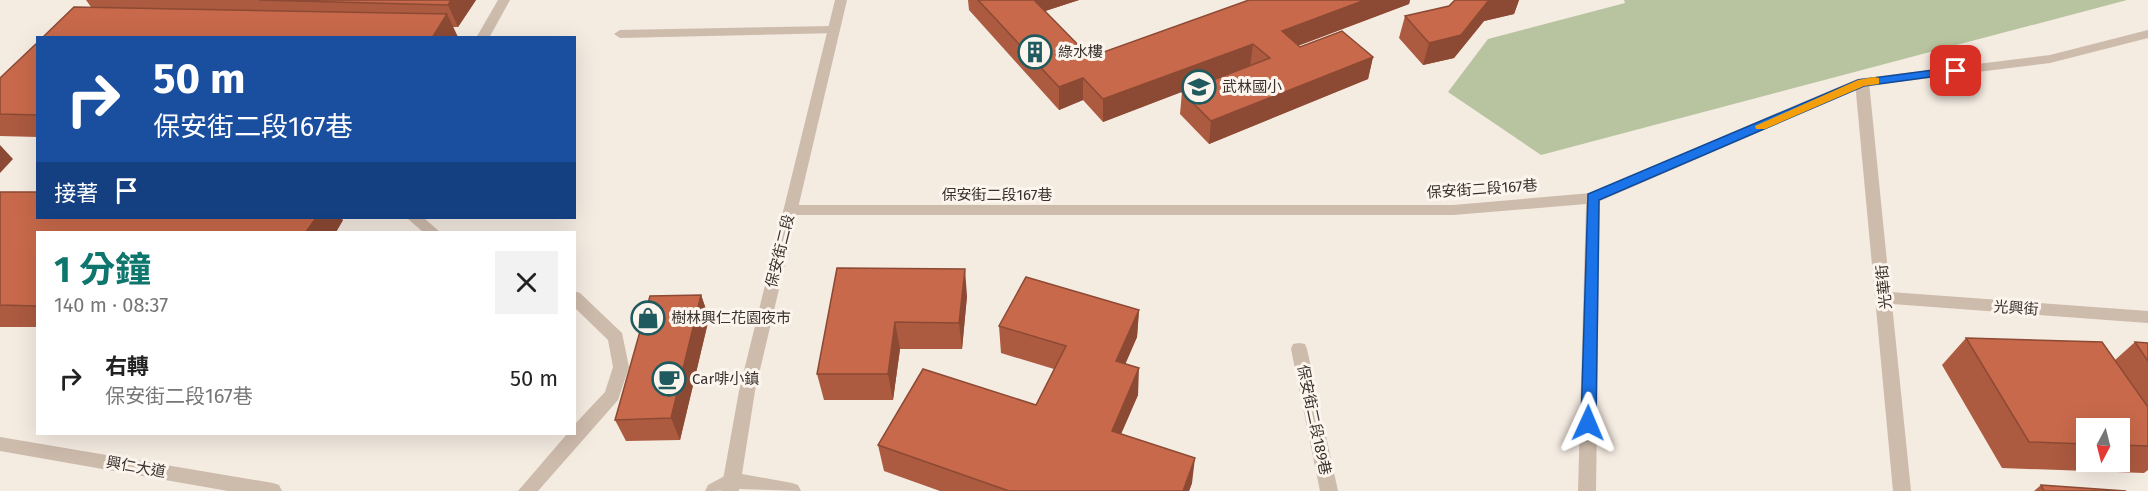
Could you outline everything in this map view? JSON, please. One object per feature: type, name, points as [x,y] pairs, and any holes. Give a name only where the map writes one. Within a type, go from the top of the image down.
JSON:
[{"type":"street","points":[[483,36],[504,0]]},
{"type":"street","name":"保安街二段","points":[[731,485],[747,391],[841,0]]},
{"type":"street","points":[[620,34],[834,30]]},
{"type":"street","name":"保安街二段167巷","points":[[790,210],[1453,210],[1593,198],[1862,82],[2050,59],[2148,34]]},
{"type":"street","name":"光華街","points":[[1862,82],[1885,298],[1902,491]]},
{"type":"street","points":[[1587,491],[1593,198]]},
{"type":"street","points":[[415,219],[432,231]]},
{"type":"street","name":"光興街","points":[[1885,298],[2148,317]]},
{"type":"street","points":[[527,491],[612,395],[621,367],[616,337],[576,299]]},
{"type":"street","name":"保安街二段189巷","points":[[1299,349],[1329,491]]},
{"type":"street","name":"興仁大道","points":[[0,444],[273,491]]},
{"type":"street","points":[[714,491],[731,485],[792,491]]},
{"type":"green space","points":[[1624,0],[2127,0],[1541,155],[1448,92],[1488,39],[1625,3]]},
{"type":"building","points":[[259,0],[451,0],[448,5]]},
{"type":"building","points":[[978,0],[1034,0],[1090,57],[1249,0],[1365,0],[1282,31],[1300,47],[1342,31],[1373,57],[1211,121],[1182,92],[1270,58],[1253,44],[1103,99],[1083,78],[1059,87]]},
{"type":"building","points":[[1455,0],[1489,0],[1461,35],[1429,43],[1405,16],[1449,6]]},
{"type":"building","points":[[74,7],[447,14],[433,36],[44,36]]},
{"type":"building","points":[[36,44],[36,115],[0,114],[0,78]]},
{"type":"building","points":[[0,192],[36,192],[36,219],[315,219],[307,231],[36,231],[36,306],[0,305]]},
{"type":"building","points":[[837,268],[965,269],[959,323],[895,322],[888,374],[817,374]]},
{"type":"building","points":[[1026,277],[1139,310],[1116,361],[1139,368],[1112,431],[1195,458],[1183,491],[1009,491],[878,445],[923,369],[1036,405],[1066,346],[999,326]]},
{"type":"building","points":[[701,295],[671,418],[615,420],[650,296]]},
{"type":"building","points":[[1966,338],[2102,342],[2148,407],[2148,446],[2130,445],[2130,418],[2076,418],[2076,444],[2029,442]]},
{"type":"building","points":[[2135,342],[2148,343],[2148,361]]},
{"type":"building","points":[[2041,485],[2126,491],[2044,491]]},
{"type":"slow traffic","points":[[1761,126],[1862,82],[1874,81]]},
{"type":"place","name":"綠水樓","points":[[1035,52]]},
{"type":"place","name":"武林國小","points":[[1199,87]]},
{"type":"place","name":"樹林興仁花園夜市","points":[[648,318]]},
{"type":"place","name":"Car啡小鎮","points":[[669,379]]},
{"type":"route","points":[[1588,423],[1593,198],[1862,82],[1956,71]]}]
